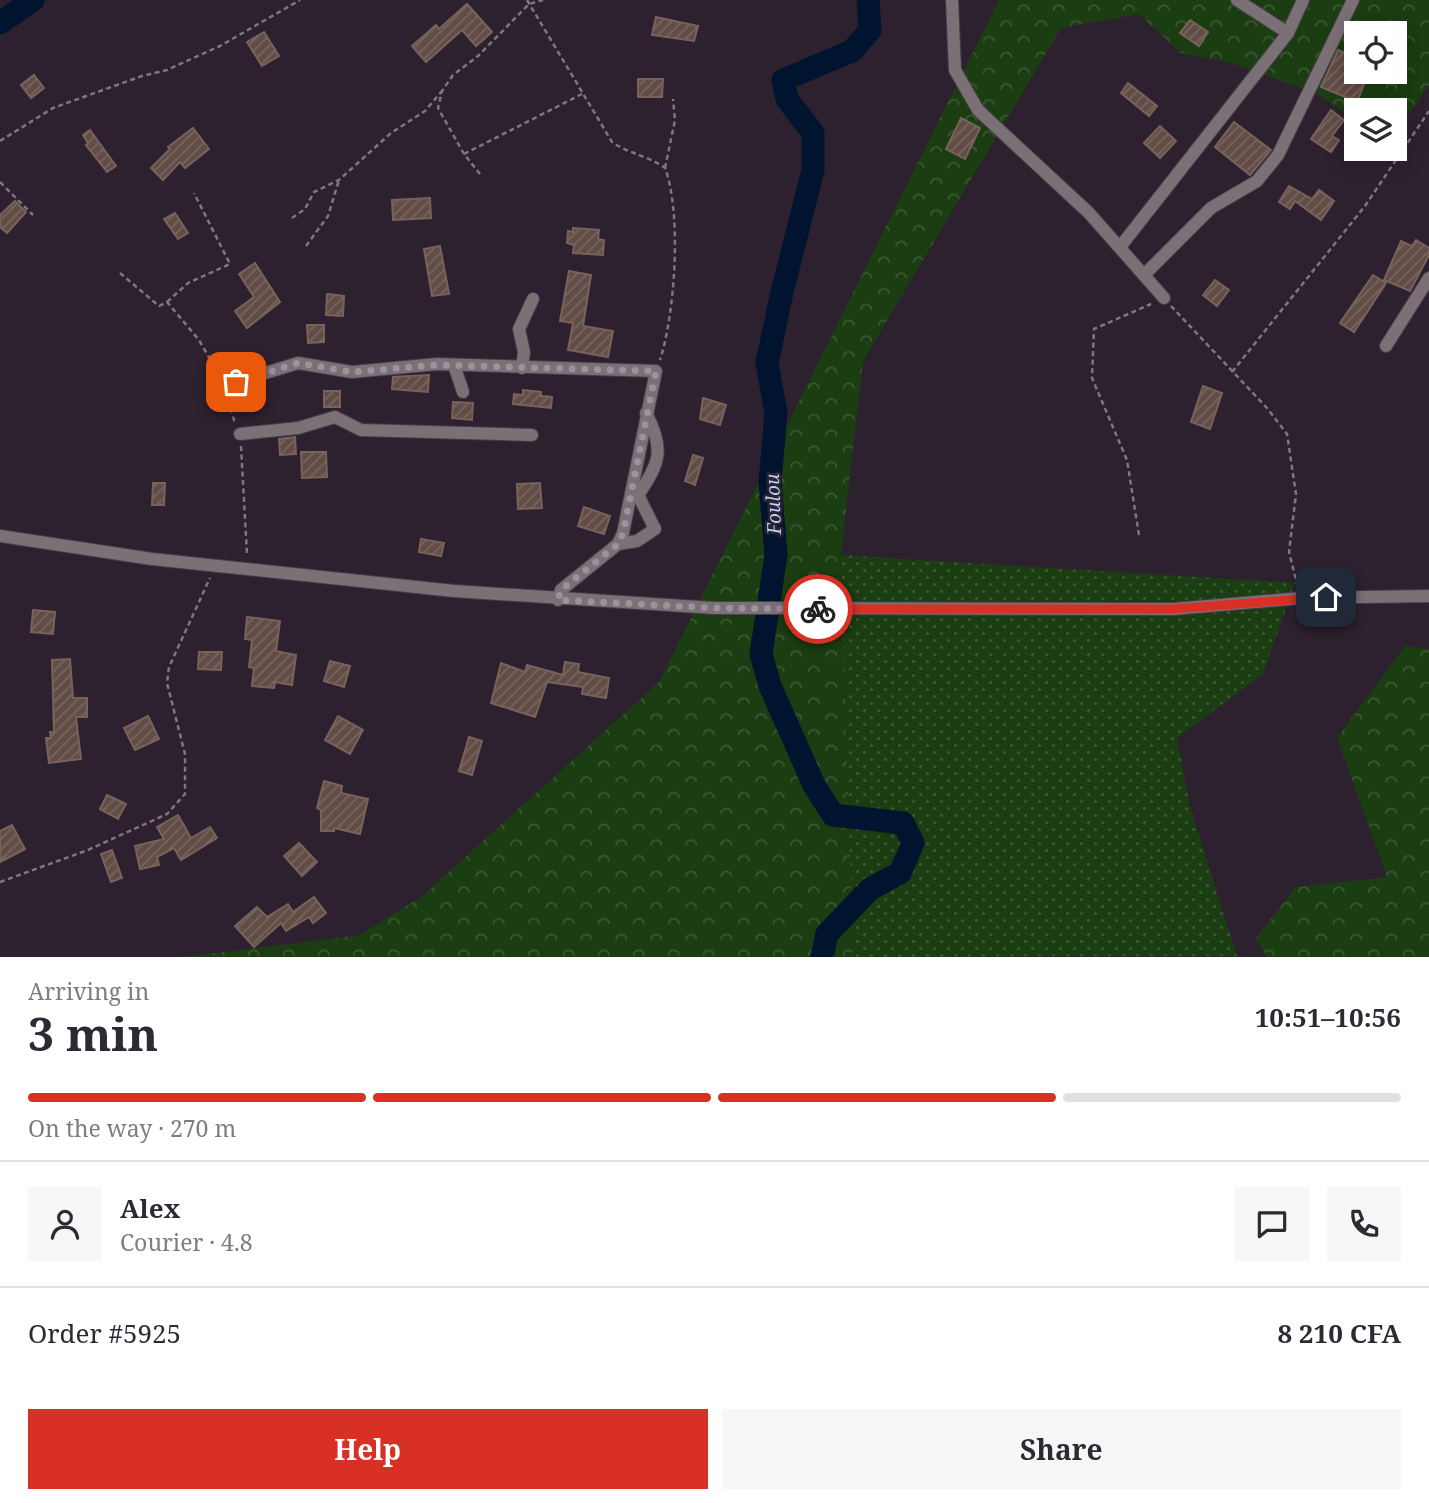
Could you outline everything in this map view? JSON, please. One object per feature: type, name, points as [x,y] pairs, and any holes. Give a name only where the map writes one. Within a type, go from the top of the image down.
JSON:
[{"type":"street","points":[[952,0],[955,70],[978,110],[1089,213],[1164,298]]},
{"type":"street","points":[[1237,0],[1288,33]]},
{"type":"street","points":[[1120,247],[1288,33],[1303,0]]},
{"type":"street","points":[[1145,274],[1211,208],[1257,181],[1278,156],[1353,0]]},
{"type":"street","points":[[1387,346],[1429,278]]},
{"type":"street","points":[[522,368],[524,352],[519,329],[533,299]]},
{"type":"street","points":[[223,382],[236,382],[298,363],[352,372],[454,366],[656,371],[623,533],[618,544],[561,590],[558,600]]},
{"type":"street","points":[[454,366],[463,393]]},
{"type":"street","points":[[618,544],[637,541],[655,529],[638,495],[654,472],[660,454],[655,430],[646,413]]},
{"type":"street","points":[[240,434],[298,429],[335,417],[361,430],[532,435]]},
{"type":"street","points":[[0,537],[215,565],[558,600],[715,608],[1173,609],[1301,598],[1429,596]]},
{"type":"path","points":[[0,141],[53,108],[142,76],[167,70],[220,47],[300,0]]},
{"type":"path","points":[[527,0],[612,142],[627,152],[653,159],[666,168]]},
{"type":"path","points":[[292,218],[305,209],[314,192],[339,180],[391,133],[425,111],[453,75],[478,56],[529,5],[543,0]]},
{"type":"path","points":[[442,91],[438,108],[464,154],[480,174]]},
{"type":"path","points":[[464,154],[582,94]]},
{"type":"path","points":[[656,371],[665,342],[672,295],[673,221],[666,168],[675,120],[673,99]]},
{"type":"path","points":[[1232,372],[1365,206],[1429,111]]},
{"type":"path","points":[[306,246],[328,216],[339,180]]},
{"type":"path","points":[[0,182],[33,215]]},
{"type":"path","points":[[120,273],[159,306],[188,283],[230,264],[194,193]]},
{"type":"path","points":[[1139,535],[1127,460],[1092,378],[1094,329],[1164,298],[1287,434],[1296,494],[1289,552],[1301,598]]},
{"type":"path","points":[[167,302],[199,340],[223,382],[227,405],[240,434],[245,483],[247,554]]},
{"type":"path","points":[[0,882],[88,850],[167,814],[185,794],[185,754],[167,683],[168,675],[215,565]]},
{"type":"green space","points":[[999,0],[1429,0],[1429,85],[1407,117],[1407,98],[1344,98],[1344,112],[1318,94],[1231,63],[1181,53],[1139,14],[1061,28],[863,361],[841,555],[853,957],[183,957],[360,935],[421,897],[659,682]]},
{"type":"green space","points":[[841,555],[1295,583],[1263,674],[1177,738],[1190,807],[1237,956],[853,957]]},
{"type":"green space","points":[[1405,646],[1429,649],[1429,957],[1267,957],[1256,938],[1296,887],[1387,877],[1337,738]]},
{"type":"building","points":[[467,4],[492,32],[476,46],[462,30],[426,62],[412,46],[436,25],[439,29]]},
{"type":"building","points":[[656,17],[698,26],[694,41],[652,35]]},
{"type":"building","points":[[1190,20],[1208,32],[1199,46],[1180,33]]},
{"type":"building","points":[[264,32],[279,56],[262,66],[247,42]]},
{"type":"building","points":[[1338,50],[1344,53],[1344,84],[1364,84],[1359,98],[1347,98],[1321,87]]},
{"type":"building","points":[[34,75],[44,88],[31,98],[21,85]]},
{"type":"building","points":[[638,79],[663,79],[662,97],[638,97]]},
{"type":"building","points":[[1128,83],[1157,106],[1149,116],[1121,93]]},
{"type":"building","points":[[1331,110],[1344,120],[1332,136],[1339,140],[1331,152],[1311,139]]},
{"type":"building","points":[[961,118],[980,128],[965,159],[946,149]]},
{"type":"building","points":[[1234,122],[1271,150],[1250,175],[1215,147]]},
{"type":"building","points":[[1160,126],[1176,141],[1160,158],[1144,143]]},
{"type":"building","points":[[193,128],[209,149],[185,168],[180,162],[163,180],[151,168],[170,149],[168,147]]},
{"type":"building","points":[[90,130],[116,166],[107,172],[86,145],[88,143],[83,135]]},
{"type":"building","points":[[1289,186],[1312,199],[1319,190],[1334,201],[1321,220],[1295,201],[1290,209],[1279,202]]},
{"type":"building","points":[[430,198],[431,218],[393,220],[392,200]]},
{"type":"building","points":[[15,201],[26,212],[7,233],[0,227],[0,215]]},
{"type":"building","points":[[175,213],[188,233],[178,239],[164,219]]},
{"type":"building","points":[[573,228],[599,230],[598,239],[604,240],[603,255],[573,253],[574,245],[567,243],[568,231],[573,232]]},
{"type":"building","points":[[1416,240],[1429,248],[1429,255],[1410,291],[1384,280],[1401,241],[1412,246]]},
{"type":"building","points":[[440,246],[449,294],[432,296],[424,249]]},
{"type":"building","points":[[255,263],[280,302],[247,328],[235,311],[254,297],[239,274]]},
{"type":"building","points":[[569,271],[591,275],[583,326],[613,331],[608,357],[568,350],[573,323],[560,321]]},
{"type":"building","points":[[1373,275],[1386,283],[1354,332],[1340,323]]},
{"type":"building","points":[[1215,280],[1229,290],[1217,306],[1203,295]]},
{"type":"building","points":[[327,294],[344,296],[343,316],[326,315]]},
{"type":"building","points":[[307,325],[324,325],[324,342],[308,343]]},
{"type":"building","points":[[429,375],[428,392],[392,389],[393,377]]},
{"type":"building","points":[[1203,386],[1222,393],[1210,429],[1191,422]]},
{"type":"building","points":[[523,390],[541,392],[541,396],[552,397],[551,408],[513,404],[514,394],[523,395]]},
{"type":"building","points":[[324,391],[340,391],[340,407],[324,407]]},
{"type":"building","points":[[703,398],[726,405],[720,425],[700,419]]},
{"type":"building","points":[[453,402],[473,403],[472,420],[452,418]]},
{"type":"building","points":[[295,437],[296,454],[280,455],[279,439]]},
{"type":"building","points":[[301,452],[326,452],[327,477],[302,478]]},
{"type":"building","points":[[693,455],[703,458],[695,485],[685,481]]},
{"type":"building","points":[[153,483],[165,483],[164,505],[152,505]]},
{"type":"building","points":[[540,483],[542,508],[518,509],[517,484]]},
{"type":"building","points":[[584,507],[610,516],[604,534],[578,526]]},
{"type":"building","points":[[421,539],[444,543],[441,556],[419,552]]},
{"type":"building","points":[[33,610],[55,612],[53,634],[31,632]]},
{"type":"building","points":[[247,617],[280,621],[276,651],[296,655],[292,685],[275,682],[274,688],[252,686],[254,668],[249,667],[252,640],[245,639]]},
{"type":"building","points":[[199,652],[222,652],[221,670],[198,669]]},
{"type":"building","points":[[70,659],[73,698],[87,698],[87,717],[76,717],[81,759],[49,763],[46,738],[51,738],[50,732],[54,732],[52,660]]},
{"type":"building","points":[[330,661],[350,666],[344,687],[324,681]]},
{"type":"building","points":[[565,662],[579,664],[578,672],[609,678],[606,698],[582,694],[583,687],[547,682],[535,717],[491,703],[501,663],[525,672],[527,665],[563,675]]},
{"type":"building","points":[[148,716],[159,739],[135,750],[124,728]]},
{"type":"building","points":[[338,716],[363,730],[350,754],[325,740]]},
{"type":"building","points":[[469,737],[482,741],[472,775],[459,771]]},
{"type":"building","points":[[324,781],[342,786],[341,793],[368,799],[360,834],[334,828],[334,831],[321,831],[321,810],[317,808]]},
{"type":"building","points":[[107,795],[126,804],[118,819],[100,809]]},
{"type":"building","points":[[178,815],[191,838],[210,827],[217,838],[181,860],[174,848],[157,857],[159,865],[140,869],[135,846],[164,839],[157,827]]},
{"type":"building","points":[[12,825],[25,849],[0,862],[0,831]]},
{"type":"building","points":[[299,843],[317,862],[302,876],[284,856]]},
{"type":"building","points":[[112,850],[122,878],[111,882],[101,854]]},
{"type":"building","points":[[314,897],[326,913],[313,923],[309,917],[286,931],[281,923],[254,947],[235,926],[257,907],[267,917],[288,904],[293,912]]},
{"type":"waterway","points":[[0,23],[33,0]]},
{"type":"waterway","name":"Foulou","points":[[822,957],[827,934],[870,889],[900,873],[913,843],[903,823],[833,815],[814,785],[770,686],[761,654],[776,555],[770,482],[776,413],[767,363],[813,170],[813,133],[787,99],[783,80],[852,51],[870,30],[868,0]]},
{"type":"way so far","points":[[236,382],[298,363],[352,372],[437,365],[656,371],[631,482],[623,533],[618,544],[561,590],[558,600],[715,608],[818,609]]},
{"type":"route","points":[[818,609],[1173,609],[1326,597]]}]
